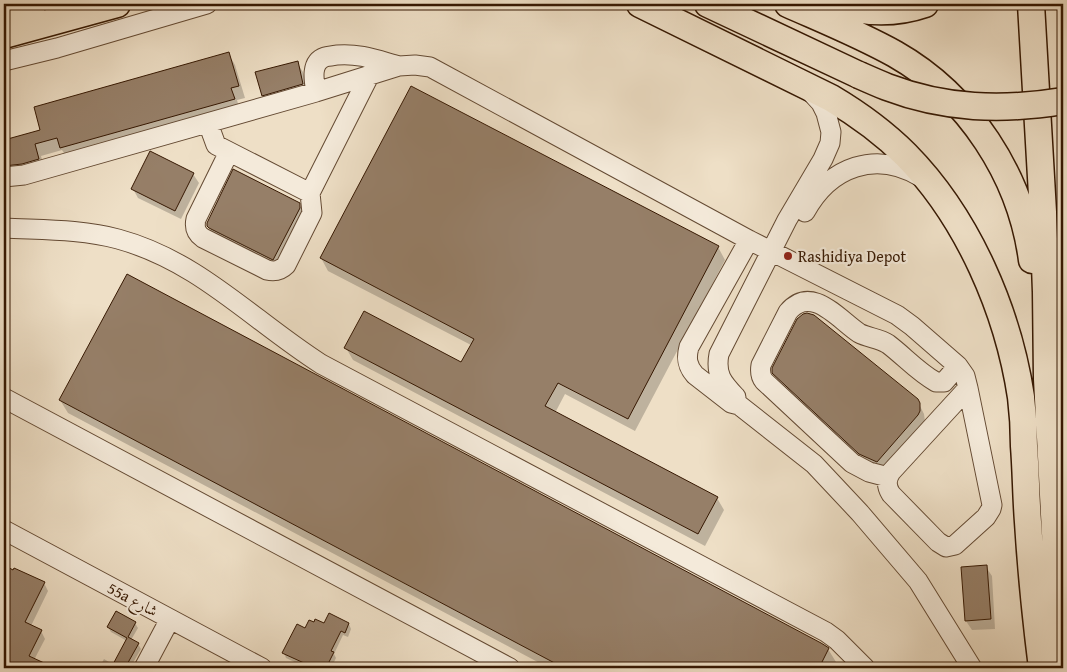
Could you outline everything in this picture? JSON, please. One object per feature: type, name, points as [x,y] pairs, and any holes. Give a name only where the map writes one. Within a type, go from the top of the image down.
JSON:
[{"type":"highway","points":[[4,12],[33,4]]},
{"type":"highway","points":[[4,35],[117,4]]},
{"type":"highway","points":[[640,4],[831,98],[868,122],[907,156],[954,216],[969,243],[994,298],[1004,326],[1018,378],[1023,425],[1031,566],[1042,668]]},
{"type":"highway","points":[[708,4],[858,75],[915,96],[944,103],[974,107],[1034,106],[1063,101]]},
{"type":"highway","points":[[788,4],[864,38],[896,55],[926,75],[953,99],[982,134],[997,156],[1013,189],[1025,223],[1032,258],[1039,348],[1048,379]]},
{"type":"highway","points":[[835,4],[857,9],[889,11],[925,4]]},
{"type":"highway","points":[[1031,4],[1043,212],[1048,379],[1062,668]]},
{"type":"street","points":[[4,61],[57,48],[207,4]]},
{"type":"street","points":[[316,92],[313,80],[314,71],[317,64],[325,57],[348,54],[358,55],[399,66]]},
{"type":"street","points":[[4,177],[24,175],[316,92],[399,66],[422,65],[439,71],[749,240],[904,320],[958,366],[965,376],[968,388],[992,500],[991,509],[986,518],[955,545],[946,546],[942,545],[891,494],[887,489],[886,483],[888,477],[968,388]]},
{"type":"street","points":[[229,152],[196,219],[195,224],[198,235],[267,270],[277,271],[282,269],[286,265],[312,213],[310,193],[370,74]]},
{"type":"street","points":[[739,405],[736,397],[722,382],[719,375],[718,360],[722,348],[777,254],[805,199],[830,143],[831,132],[821,103],[807,88],[798,82]]},
{"type":"street","points":[[208,123],[216,145],[310,193]]},
{"type":"street","points":[[805,199],[848,170],[868,165],[885,164],[902,168],[923,178],[932,186]]},
{"type":"street","points":[[4,228],[91,234],[116,238],[178,263],[209,282],[321,364],[826,632],[837,640],[865,668]]},
{"type":"street","points":[[749,240],[689,347],[687,360],[691,370],[731,403],[739,405],[814,464],[866,520],[918,581],[972,668]]},
{"type":"street","points":[[825,307],[834,284]]},
{"type":"street","points":[[888,477],[869,472],[852,463],[764,381],[760,373],[761,365],[788,312],[799,303],[806,301],[819,303],[859,333],[887,343],[936,382],[944,382],[958,366]]},
{"type":"street","points":[[887,343],[904,320]]},
{"type":"street","points":[[687,360],[696,366],[702,367],[713,364],[718,360]]},
{"type":"street","points":[[4,398],[510,668]]},
{"type":"street","name":"55a شارع","points":[[4,530],[262,668]]},
{"type":"street","points":[[144,668],[170,619]]},
{"type":"building","points":[[229,52],[239,86],[231,88],[235,99],[60,148],[57,138],[35,144],[39,159],[22,164],[4,166],[4,140],[40,130],[34,107]]},
{"type":"building","points":[[298,61],[303,84],[262,96],[255,72]]},
{"type":"building","points":[[411,86],[719,246],[628,419],[558,383],[545,406],[718,497],[698,534],[344,348],[364,311],[461,362],[474,339],[320,258]]},
{"type":"building","points":[[150,151],[194,173],[175,211],[131,189]]},
{"type":"building","points":[[233,169],[300,203],[300,208],[273,260],[207,226]]},
{"type":"building","points":[[127,274],[821,643],[829,648],[819,668],[564,668],[59,400]]},
{"type":"building","points":[[807,313],[814,315],[918,399],[920,403],[918,415],[877,462],[859,454],[772,373],[772,368],[797,319]]},
{"type":"building","points":[[4,565],[45,582],[25,622],[42,630],[29,656],[55,668],[19,668],[4,661]]},
{"type":"building","points":[[987,565],[991,619],[965,621],[961,567]]},
{"type":"building","points":[[116,611],[136,622],[128,637],[139,643],[125,668],[111,668],[127,638],[107,627]]},
{"type":"building","points":[[329,613],[349,623],[345,633],[341,631],[331,651],[334,652],[326,668],[302,668],[304,663],[282,653],[297,624],[305,628],[309,620],[314,622],[315,619],[324,623]]},
{"type":"place","name":"Rashidiya Depot","points":[[788,256]]}]
